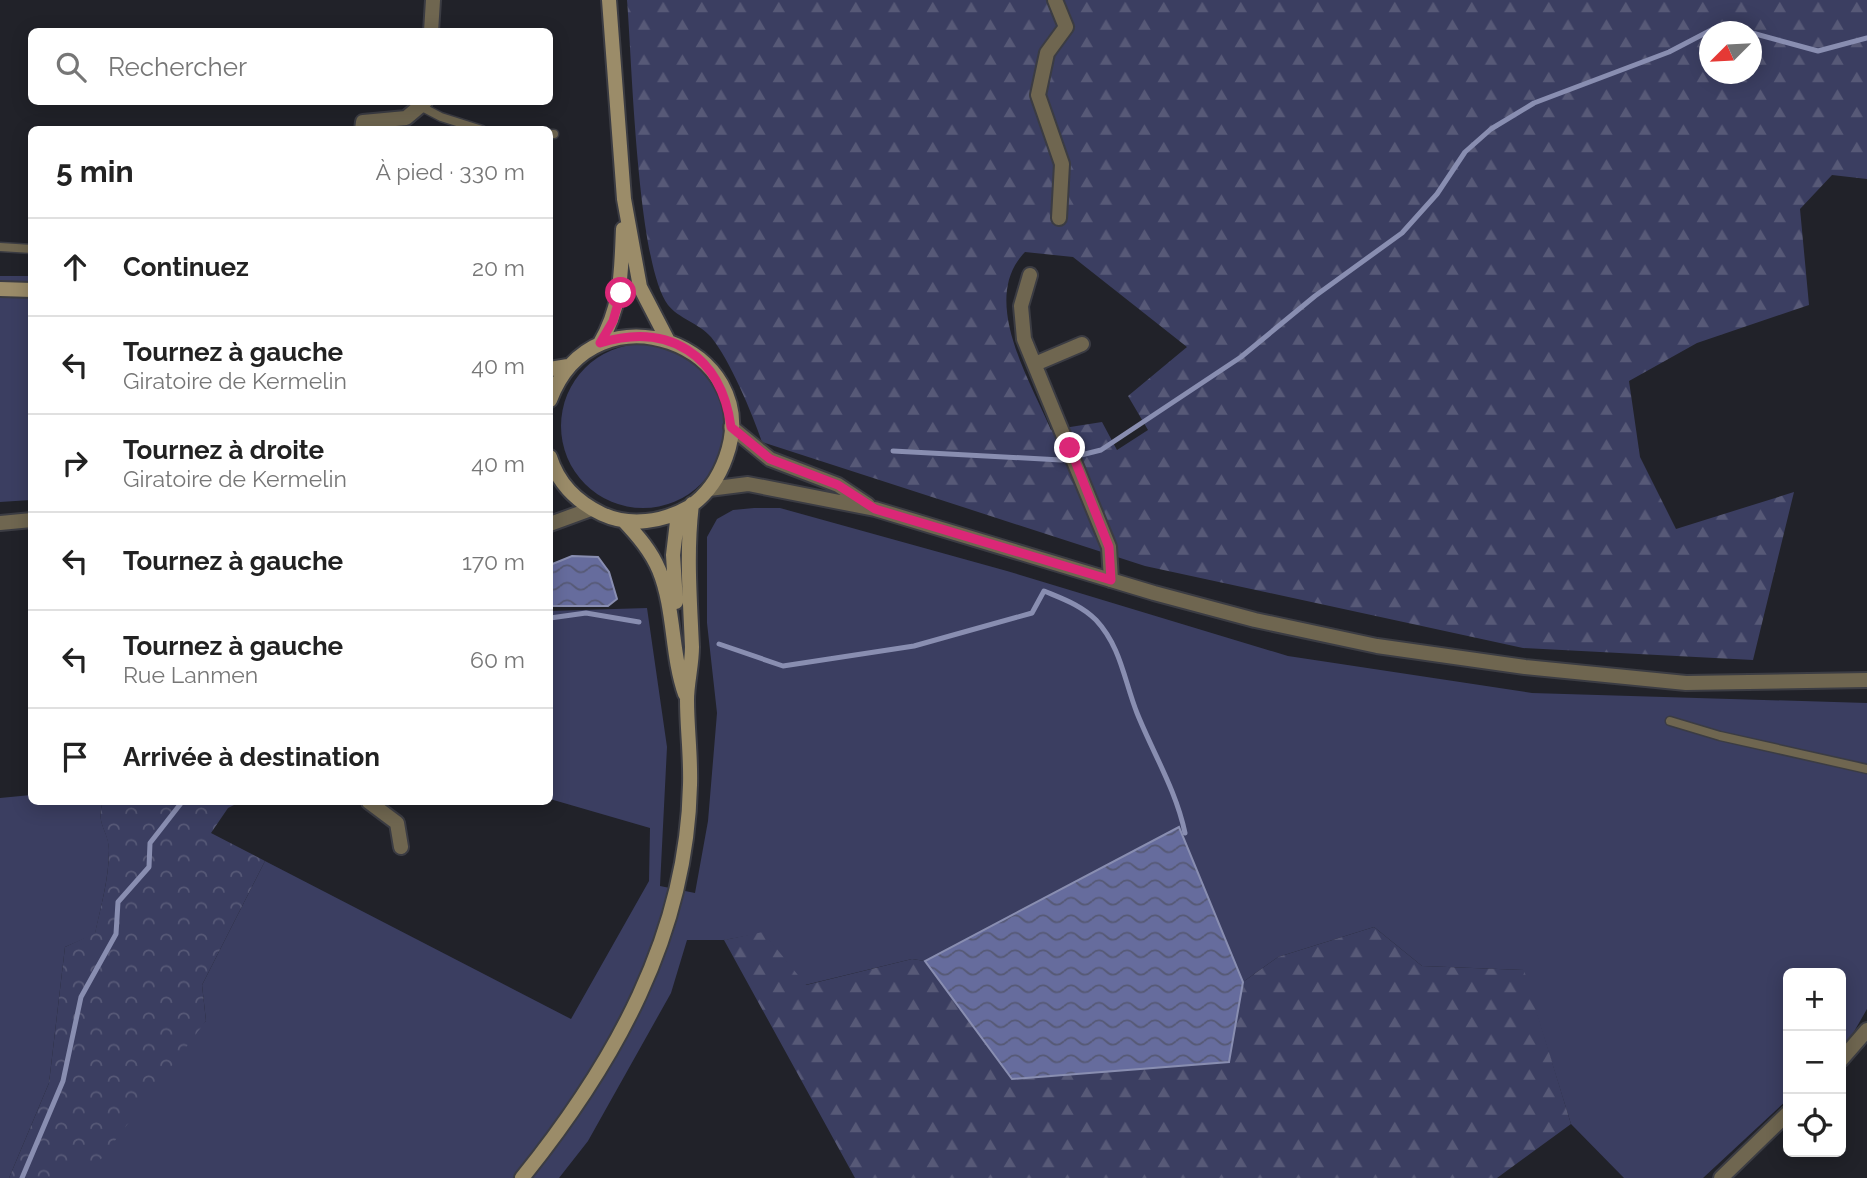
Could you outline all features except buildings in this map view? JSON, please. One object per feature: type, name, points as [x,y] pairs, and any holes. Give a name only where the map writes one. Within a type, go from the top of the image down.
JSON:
[{"type":"main road","points":[[609,0],[624,199],[640,287],[667,339]]},
{"type":"main road","points":[[600,343],[613,321],[621,293],[624,199]]},
{"type":"main road","points":[[0,289],[28,290]]},
{"type":"main road","points":[[553,368],[568,366],[600,343],[633,335],[667,339],[688,349],[706,364],[719,382],[728,404],[731,427],[729,449],[722,470],[709,489],[678,513],[661,519],[624,521],[591,509],[560,480],[553,466]]},
{"type":"main road","points":[[553,394],[568,366]]},
{"type":"main road","points":[[522,1178],[556,1136],[610,1053],[649,978],[665,935],[683,862],[688,822],[688,542],[692,504]]},
{"type":"main road","points":[[678,513],[673,585],[682,650],[690,671]]},
{"type":"main road","points":[[624,521],[648,548],[659,570],[666,591],[679,675],[687,699]]},
{"type":"street","points":[[430,28],[433,0]]},
{"type":"street","points":[[1055,0],[1066,27],[1047,53],[1038,95],[1062,164],[1059,218]]},
{"type":"street","points":[[362,126],[363,122],[406,118],[421,105]]},
{"type":"street","points":[[1030,275],[1021,306],[1024,339],[1079,468],[1092,509],[1109,547],[1111,580]]},
{"type":"street","points":[[1035,364],[1082,344]]},
{"type":"street","points":[[731,427],[770,459],[838,485],[875,509]]},
{"type":"street","points":[[709,489],[748,484],[875,509],[1255,620],[1377,646],[1525,667],[1686,683],[1867,680]]},
{"type":"street","points":[[553,523],[591,509]]},
{"type":"street","points":[[0,523],[28,520]]},
{"type":"street","points":[[373,805],[397,823],[401,847]]},
{"type":"street","points":[[1846,1054],[1867,1030]]},
{"type":"street","points":[[1721,1178],[1783,1118]]},
{"type":"lane","points":[[423,105],[441,117],[469,126]]},
{"type":"lane","points":[[0,247],[28,249]]},
{"type":"lane","points":[[1670,721],[1720,736],[1867,769]]},
{"type":"green space","points":[[627,0],[1867,0],[1867,179],[1832,175],[1800,209],[1809,305],[1697,343],[1629,381],[1640,457],[1676,529],[1794,492],[1753,660],[1523,648],[1145,566],[762,442],[726,359],[706,332],[672,310],[658,283],[649,248],[643,206]],"holes":[[[1025,252],[1073,257],[1187,347],[1128,396],[1148,430],[1117,450],[1102,422],[1051,430],[1021,364],[1007,316],[1007,293],[1012,271]]]},
{"type":"green space","points":[[0,276],[28,276],[28,500],[0,502]]},
{"type":"green space","points":[[643,344],[675,350],[689,357],[701,368],[712,380],[719,394],[725,426],[719,458],[712,472],[701,484],[689,495],[675,502],[643,508],[611,502],[597,495],[585,484],[574,472],[567,458],[561,426],[567,394],[574,380],[585,368],[597,357],[611,350]]},
{"type":"green space","points":[[780,508],[1007,571],[1288,656],[1532,693],[1867,703],[1867,1009],[1846,1042],[1846,968],[1783,968],[1783,1104],[1703,1178],[1624,1178],[1571,1124],[1523,970],[1422,966],[1374,927],[1278,957],[1243,982],[1179,827],[925,961],[912,959],[805,985],[763,933],[724,940],[687,940],[671,993],[588,1141],[559,1178],[48,1178],[206,1021],[202,985],[265,861],[571,1019],[649,881],[650,828],[553,800],[553,611],[647,608],[667,747],[660,886],[695,893],[708,821],[717,713],[707,623],[707,537],[717,519],[733,510]]},
{"type":"green space","points":[[28,795],[28,805],[102,805],[101,822],[108,843],[109,860],[95,934],[65,947],[49,1083],[9,1178],[0,1178],[0,798]]},
{"type":"green space","points":[[102,805],[234,805],[228,808],[211,833],[265,861],[202,985],[206,1021],[101,1159],[48,1178],[9,1178],[49,1083],[65,947],[95,933],[109,860]]},
{"type":"green space","points":[[1374,927],[1422,966],[1524,970],[1571,1124],[1497,1178],[855,1178],[724,940],[763,932],[806,985],[912,959],[925,961],[1012,1078],[1229,1062],[1243,982],[1278,957]]},
{"type":"water","points":[[572,556],[598,557],[609,572],[617,599],[608,606],[553,606],[553,564]]},
{"type":"water","points":[[1179,827],[1243,982],[1229,1062],[1012,1079],[925,961]]},
{"type":"waterway","points":[[893,451],[1061,460],[1101,450],[1241,357],[1315,296],[1402,233],[1437,194],[1465,152],[1491,129],[1534,103],[1669,52],[1699,36]]},
{"type":"waterway","points":[[1762,36],[1818,51],[1867,38]]},
{"type":"waterway","points":[[719,644],[783,666],[914,646],[1032,613],[1044,591],[1084,610],[1096,620],[1111,641],[1137,713],[1176,802],[1185,833]]},
{"type":"waterway","points":[[553,618],[586,613],[639,622]]},
{"type":"waterway","points":[[22,1178],[63,1081],[81,997],[116,934],[118,902],[149,867],[150,843],[180,805]]},
{"type":"route","points":[[621,293],[613,321],[600,343],[622,336],[644,335],[667,339],[688,349],[706,364],[719,382],[728,404],[731,427],[763,455],[838,485],[875,509],[1111,580],[1109,547],[1070,448]]}]
